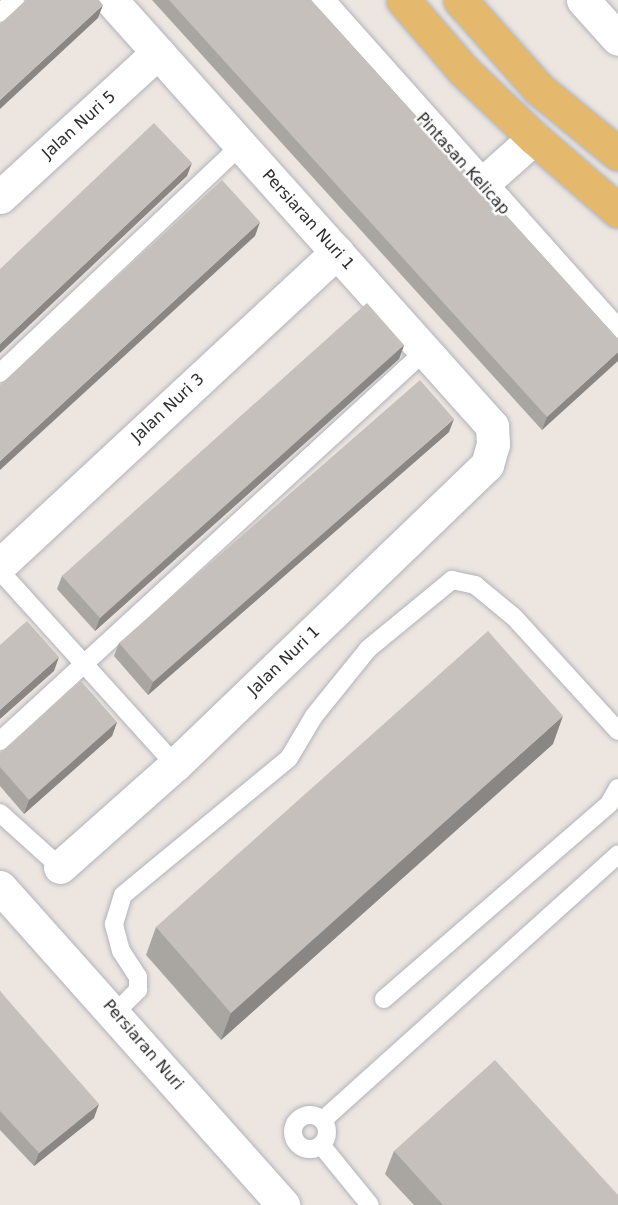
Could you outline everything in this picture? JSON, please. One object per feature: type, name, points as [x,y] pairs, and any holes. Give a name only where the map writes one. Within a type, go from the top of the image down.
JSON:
[{"type":"main road","points":[[403,0],[463,70],[534,138],[618,211]]},
{"type":"main road","points":[[460,0],[539,89],[618,154]]},
{"type":"street","name":"Persiaran Nuri 1","points":[[111,0],[492,426],[493,444]]},
{"type":"street","name":"Pintasan Kelicap","points":[[316,0],[609,329]]},
{"type":"street","points":[[583,0],[618,39]]},
{"type":"street","name":"Jalan Nuri 5","points":[[0,197],[158,52]]},
{"type":"street","points":[[481,185],[534,138]]},
{"type":"street","name":"Jalan Nuri 3","points":[[0,565],[336,252]]},
{"type":"street","name":"Jalan Nuri 1","points":[[60,867],[175,765],[487,465],[493,444]]},
{"type":"street","name":"Persiaran Nuri","points":[[0,888],[115,1013],[283,1205]]},
{"type":"lane","points":[[0,13],[15,0]]},
{"type":"lane","points":[[0,373],[241,145]]},
{"type":"lane","points":[[0,741],[425,351]]},
{"type":"lane","points":[[0,571],[175,765]]},
{"type":"lane","points":[[115,1013],[132,999],[138,978],[121,951],[114,924],[123,895],[289,758],[314,716],[368,649],[452,580],[475,585],[514,617],[618,731]]},
{"type":"lane","points":[[384,999],[609,804],[618,788]]},
{"type":"lane","points":[[0,813],[60,867]]},
{"type":"lane","points":[[323,1120],[618,854]]},
{"type":"lane","points":[[312,1115],[323,1120],[327,1130],[321,1145],[304,1149],[296,1142],[292,1131],[301,1117],[312,1115]]},
{"type":"lane","points":[[321,1145],[370,1205]]},
{"type":"building","points":[[26,0],[99,0],[103,5],[0,100],[0,24]]},
{"type":"building","points":[[169,0],[311,0],[618,339],[618,352],[547,417]]},
{"type":"building","points":[[154,123],[192,163],[0,344],[0,269]]},
{"type":"building","points":[[222,180],[260,222],[0,461],[0,385]]},
{"type":"building","points":[[367,303],[404,345],[100,618],[62,576]]},
{"type":"building","points":[[420,380],[454,419],[153,682],[119,643]]},
{"type":"building","points":[[27,621],[59,657],[0,710],[0,645]]},
{"type":"building","points":[[488,631],[563,716],[231,1013],[156,927]]},
{"type":"building","points":[[81,681],[117,722],[29,800],[0,767],[0,753]]},
{"type":"building","points":[[0,991],[99,1104],[39,1153],[0,1111]]},
{"type":"building","points":[[495,1060],[618,1195],[618,1205],[443,1205],[394,1151]]}]
